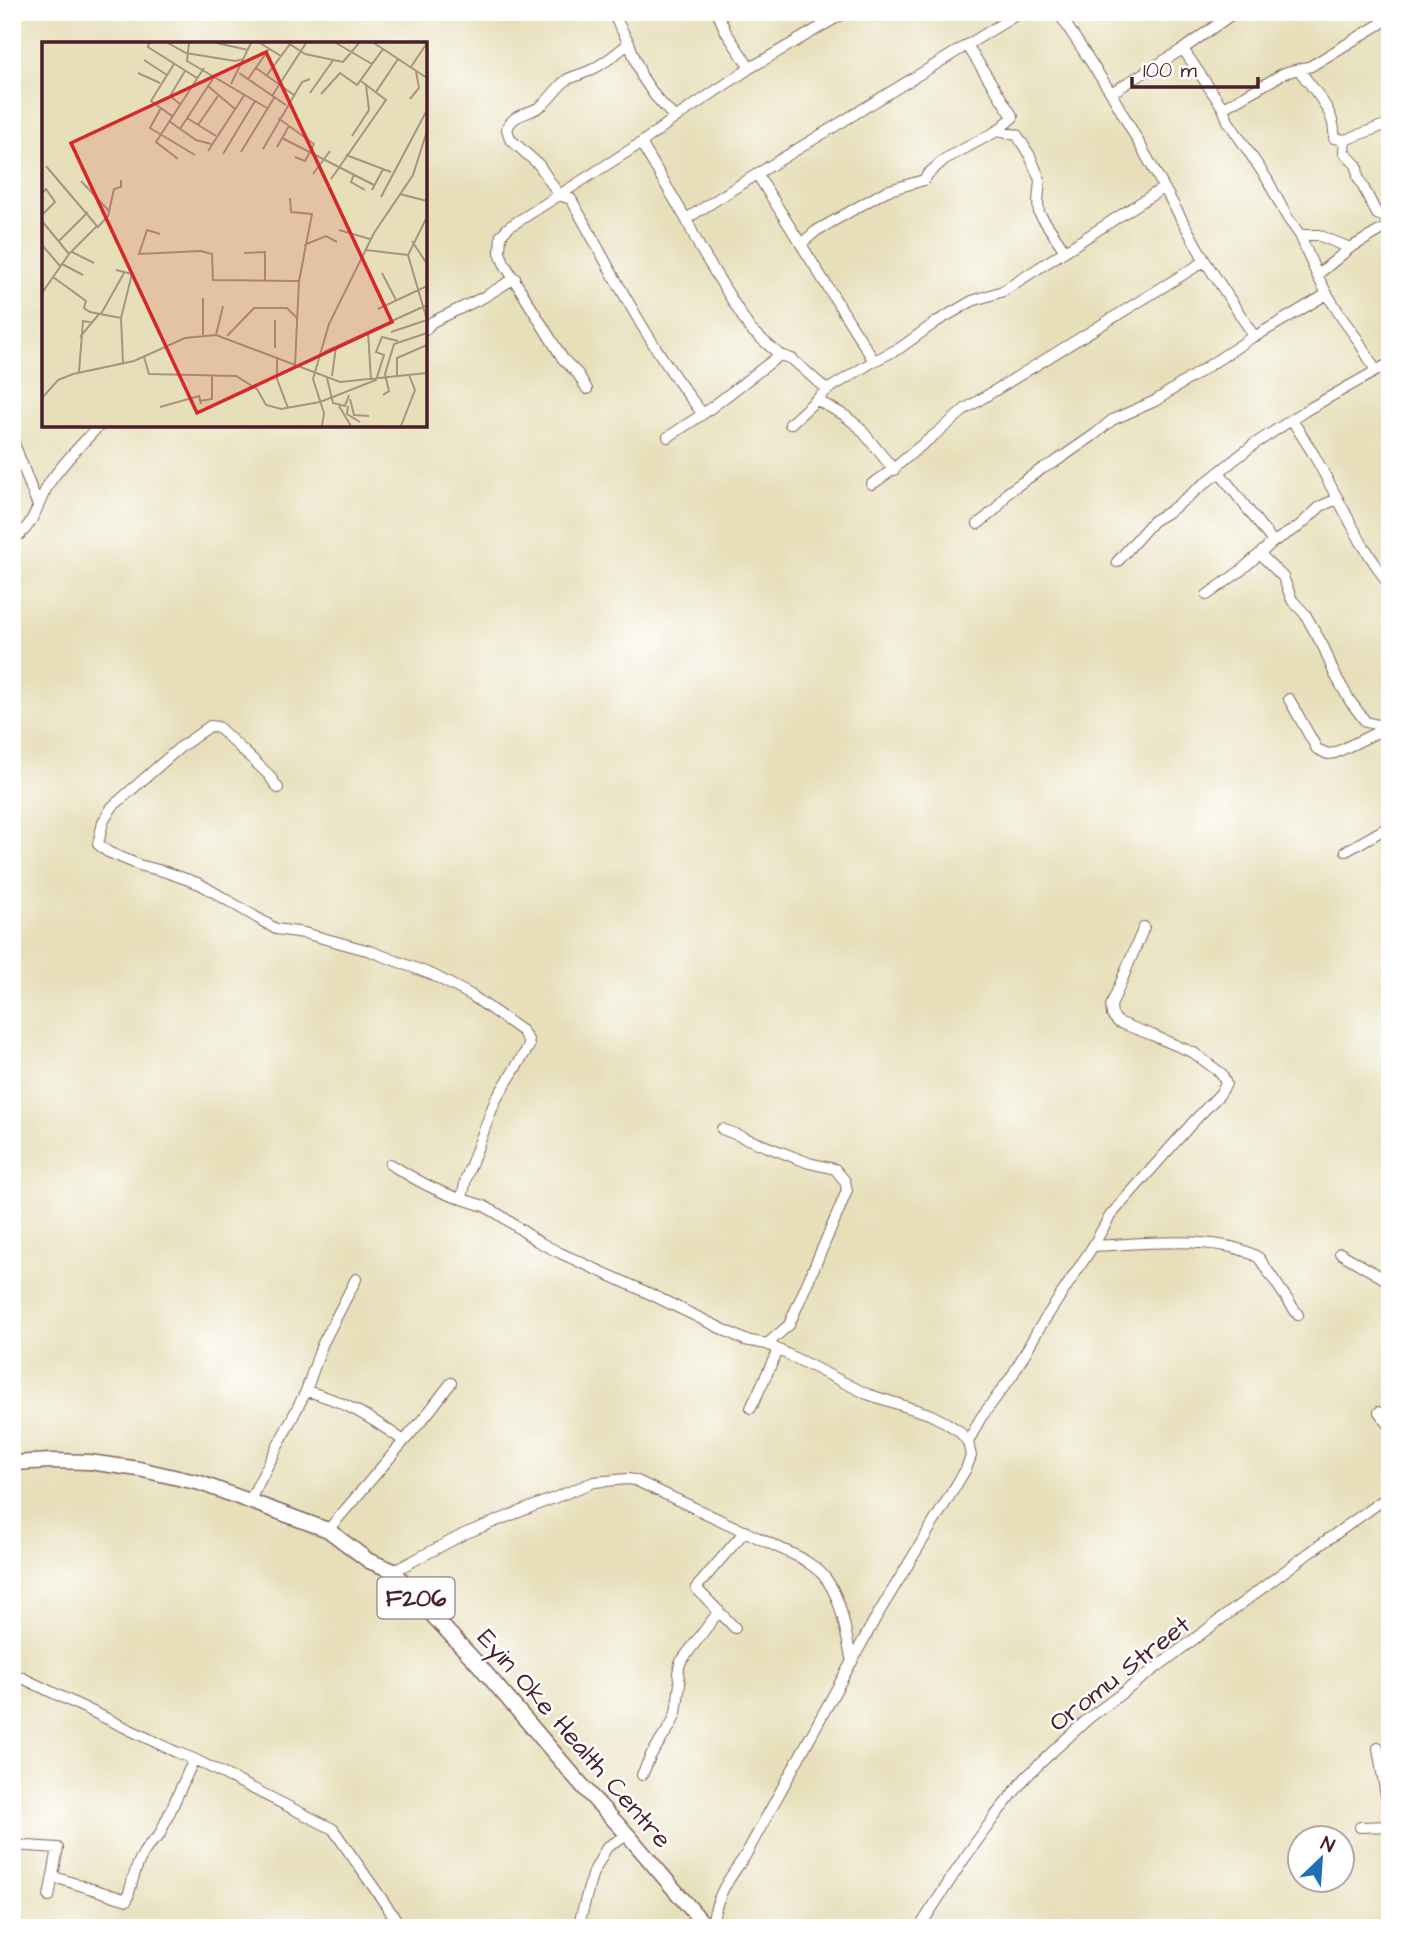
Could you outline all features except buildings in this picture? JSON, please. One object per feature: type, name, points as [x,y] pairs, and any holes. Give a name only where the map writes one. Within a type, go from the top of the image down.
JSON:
[{"type":"main road","name":"Eyin Oke Health Centre","points":[[12,1463],[89,1462],[139,1469],[200,1483],[328,1530],[369,1561],[394,1571],[709,1928]]},
{"type":"street","points":[[612,12],[629,43],[642,77],[675,118]]},
{"type":"street","points":[[717,12],[726,32],[750,68]]},
{"type":"street","points":[[587,389],[578,374],[563,359],[504,263],[500,252],[501,235],[509,227],[641,143],[750,68],[846,12]]},
{"type":"street","points":[[686,219],[1021,12]]},
{"type":"street","points":[[1058,12],[1111,93],[1205,261],[1254,336]]},
{"type":"street","points":[[1111,93],[1183,49],[1235,12]]},
{"type":"street","points":[[1223,108],[1281,73],[1299,70],[1330,56],[1390,18]]},
{"type":"street","points":[[629,43],[610,60],[569,79],[557,88],[544,104],[519,115],[509,122],[506,129],[510,139],[539,165],[559,195],[570,199],[640,322],[682,388],[704,414]]},
{"type":"street","points":[[801,244],[816,232],[886,191],[924,180],[945,159],[997,131],[1013,117],[967,45]]},
{"type":"street","points":[[1183,49],[1267,179],[1300,235],[1327,293],[1376,371]]},
{"type":"street","points":[[1299,70],[1330,113],[1335,130],[1334,138],[1345,140],[1390,123]]},
{"type":"street","points":[[997,131],[1017,135],[1030,156],[1040,180],[1039,213],[1065,251]]},
{"type":"street","points":[[1345,140],[1344,152],[1357,166],[1358,177],[1377,214],[1390,219]]},
{"type":"street","points":[[641,143],[750,329],[780,355],[792,359],[827,390]]},
{"type":"street","points":[[757,174],[874,361]]},
{"type":"street","points":[[790,424],[827,390],[900,348],[936,321],[972,301],[1003,291],[1163,188]]},
{"type":"street","points":[[1317,275],[1350,248],[1390,225]]},
{"type":"street","points":[[1300,235],[1318,234],[1350,248]]},
{"type":"street","points":[[872,484],[894,470],[965,409],[1205,261]]},
{"type":"street","points":[[427,327],[432,321],[484,297],[515,278]]},
{"type":"street","points":[[978,524],[996,509],[1008,492],[1112,420],[1155,401],[1254,336],[1327,293]]},
{"type":"street","points":[[668,437],[704,414],[780,355]]},
{"type":"street","points":[[1117,562],[1153,521],[1170,511],[1253,445],[1390,363]]},
{"type":"street","points":[[817,400],[859,426],[894,470]]},
{"type":"street","points":[[1292,420],[1314,455],[1360,542],[1390,587]]},
{"type":"street","points":[[84,427],[87,438]]},
{"type":"street","points":[[12,538],[18,536],[32,519],[49,483],[98,427]]},
{"type":"street","points":[[12,438],[38,506]]},
{"type":"street","points":[[1219,472],[1273,542]]},
{"type":"street","points":[[1207,595],[1273,542],[1298,527],[1321,506],[1337,499]]},
{"type":"street","points":[[1260,554],[1283,577],[1292,600],[1305,614],[1350,701],[1366,722],[1389,727]]},
{"type":"street","points":[[1289,699],[1317,750],[1328,754],[1389,727]]},
{"type":"street","points":[[278,788],[268,774],[218,727],[207,727],[112,807],[103,822],[98,844],[108,852],[139,865],[200,884],[276,929],[304,933],[370,951],[433,975],[471,995],[522,1031],[529,1046],[495,1101],[466,1178],[463,1199]]},
{"type":"street","points":[[1346,851],[1390,826]]},
{"type":"street","points":[[968,1442],[980,1419],[1012,1376],[1110,1216],[1226,1084],[1222,1074],[1194,1053],[1118,1022],[1112,1015],[1111,1006],[1144,927]]},
{"type":"street","points":[[722,1129],[809,1163],[835,1169],[845,1181],[847,1190],[789,1325],[767,1344]]},
{"type":"street","points":[[390,1164],[447,1195],[484,1206],[537,1241],[745,1340],[767,1344],[867,1394],[929,1414],[959,1431],[968,1442],[971,1456],[966,1469],[913,1554],[745,1856],[723,1888],[709,1928]]},
{"type":"street","points":[[1093,1246],[1199,1242],[1235,1247],[1259,1258],[1298,1315]]},
{"type":"street","points":[[1340,1253],[1390,1282]]},
{"type":"street","points":[[250,1500],[306,1391],[322,1345],[356,1279]]},
{"type":"street","points":[[751,1408],[778,1350]]},
{"type":"street","points":[[328,1530],[452,1383]]},
{"type":"street","points":[[306,1391],[356,1410],[404,1441]]},
{"type":"street","points":[[1379,1412],[1390,1426]]},
{"type":"street","points":[[394,1571],[464,1534],[594,1482],[635,1480],[801,1558],[821,1573],[834,1590],[852,1662]]},
{"type":"street","name":"Oromu Street","points":[[919,1928],[964,1859],[1026,1777],[1080,1727],[1302,1558],[1388,1500]]},
{"type":"street","points":[[735,1628],[696,1588],[745,1531]]},
{"type":"street","points":[[642,1775],[676,1713],[680,1663],[719,1611]]},
{"type":"street","points":[[12,1673],[194,1759],[333,1829],[402,1928]]},
{"type":"street","points":[[1378,1748],[1390,1820]]},
{"type":"street","points":[[54,1877],[127,1900],[140,1857],[148,1844],[159,1836],[194,1759]]},
{"type":"street","points":[[1360,1826],[1390,1826]]},
{"type":"street","points":[[578,1928],[592,1875],[607,1847],[628,1835]]},
{"type":"street","points":[[12,1845],[58,1848],[49,1897]]},
{"type":"street","points":[[1363,1928],[1390,1927]]}]
